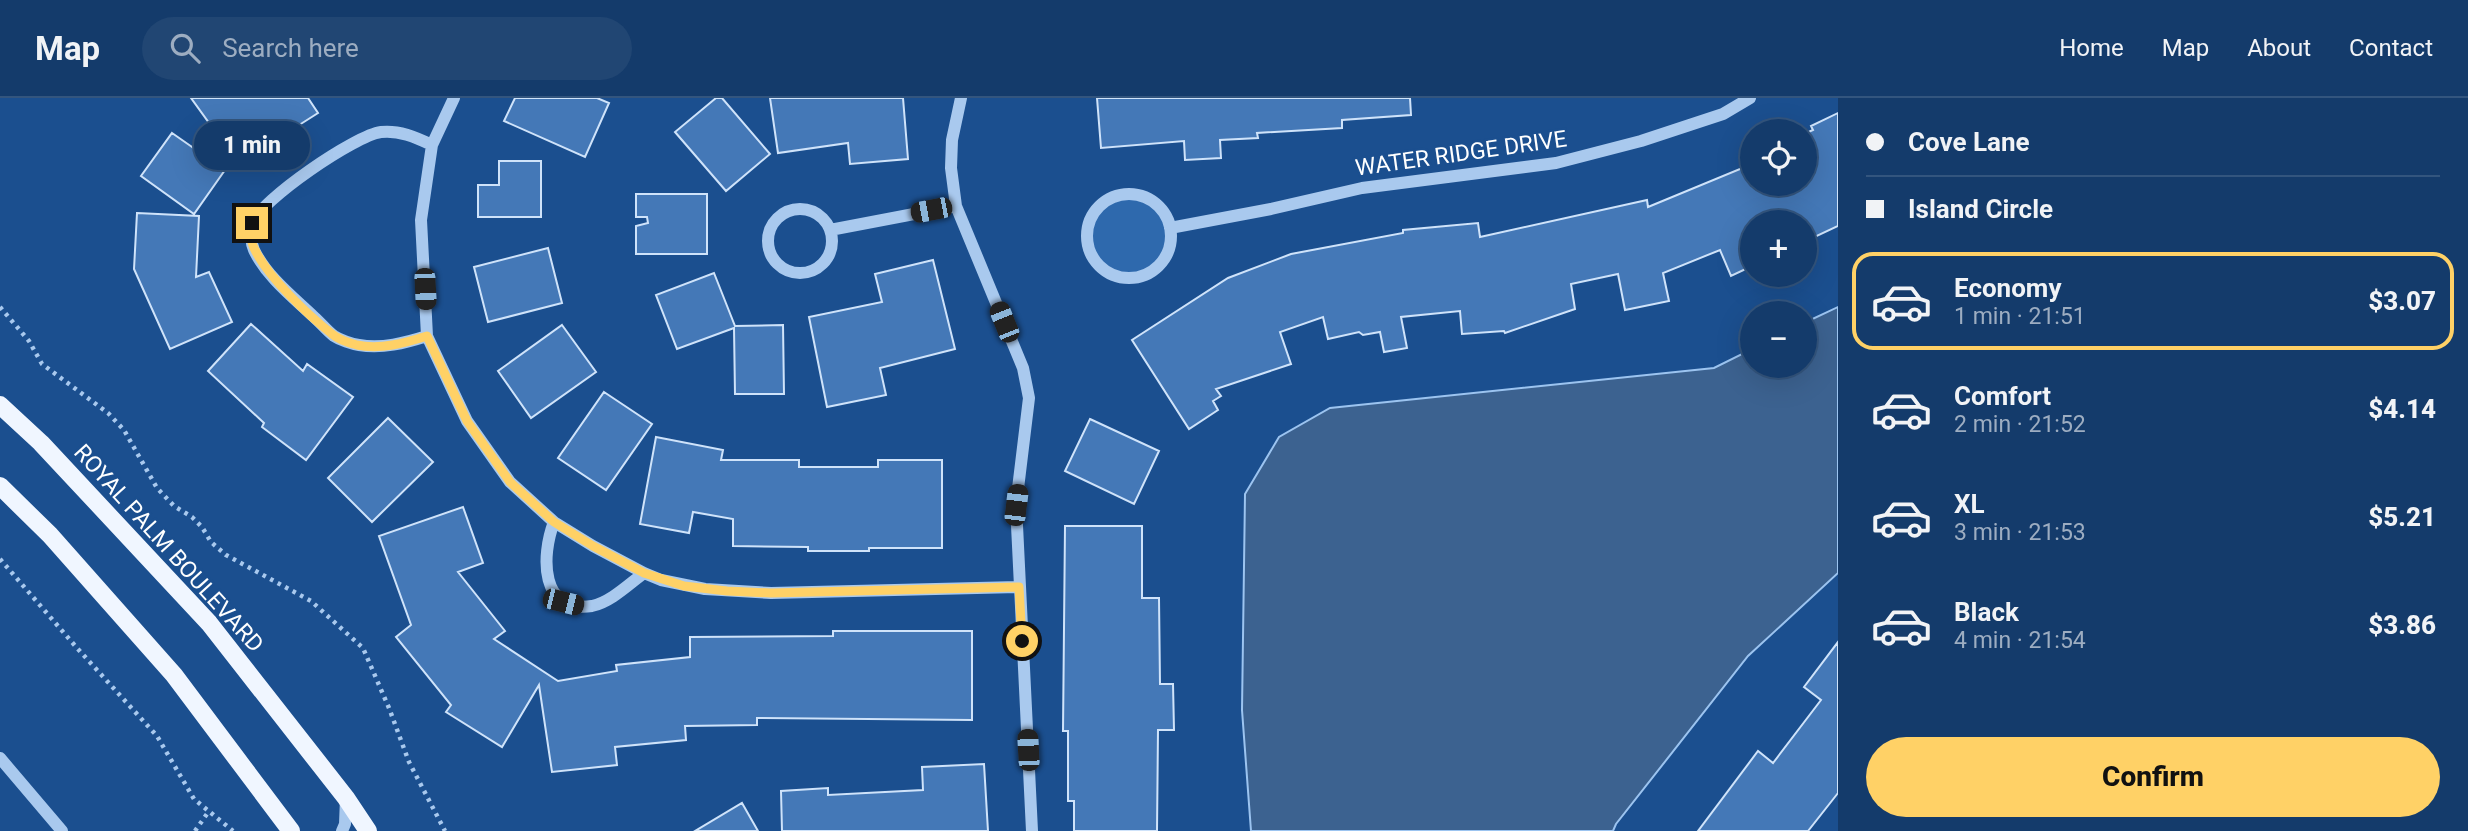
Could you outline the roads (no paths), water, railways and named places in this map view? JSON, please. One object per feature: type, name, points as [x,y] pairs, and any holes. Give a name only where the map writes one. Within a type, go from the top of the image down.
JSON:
[{"type":"main road","name":"ROYAL PALM BOULEVARD","points":[[0,405],[41,443],[209,623],[346,798],[368,831]]},
{"type":"main road","points":[[0,486],[50,536],[174,675],[291,831]]},
{"type":"street","points":[[454,98],[432,145],[421,220],[427,336],[467,421],[510,482],[554,522],[644,573],[684,586],[727,591],[785,592],[1019,587]]},
{"type":"street","points":[[961,98],[952,140],[951,168],[956,206],[1023,368],[1029,398],[1016,505],[1032,831]]},
{"type":"street","name":"WATER RIDGE DRIVE","points":[[1170,228],[1362,188],[1556,163],[1641,141],[1723,114],[1750,98]]},
{"type":"street","points":[[427,336],[381,346],[358,345],[334,336],[276,281],[254,249],[251,236],[252,223],[270,201],[344,147],[361,138],[380,132],[397,132],[432,145]]},
{"type":"street","points":[[1128,194],[1140,195],[1150,200],[1166,217],[1170,228],[1171,241],[1160,265],[1137,278],[1124,278],[1100,267],[1087,244],[1087,230],[1092,216],[1101,205],[1113,197],[1128,194]]},
{"type":"street","points":[[830,230],[956,206]]},
{"type":"street","points":[[809,210],[818,214],[830,230],[831,252],[817,269],[795,273],[776,262],[770,253],[769,233],[780,216],[789,211],[809,210]]},
{"type":"street","points":[[554,522],[548,537],[547,576],[553,592],[563,602],[578,606],[592,606],[604,602],[644,573]]},
{"type":"street","points":[[0,758],[62,831]]},
{"type":"street","points":[[342,831],[345,824],[346,798]]}]
